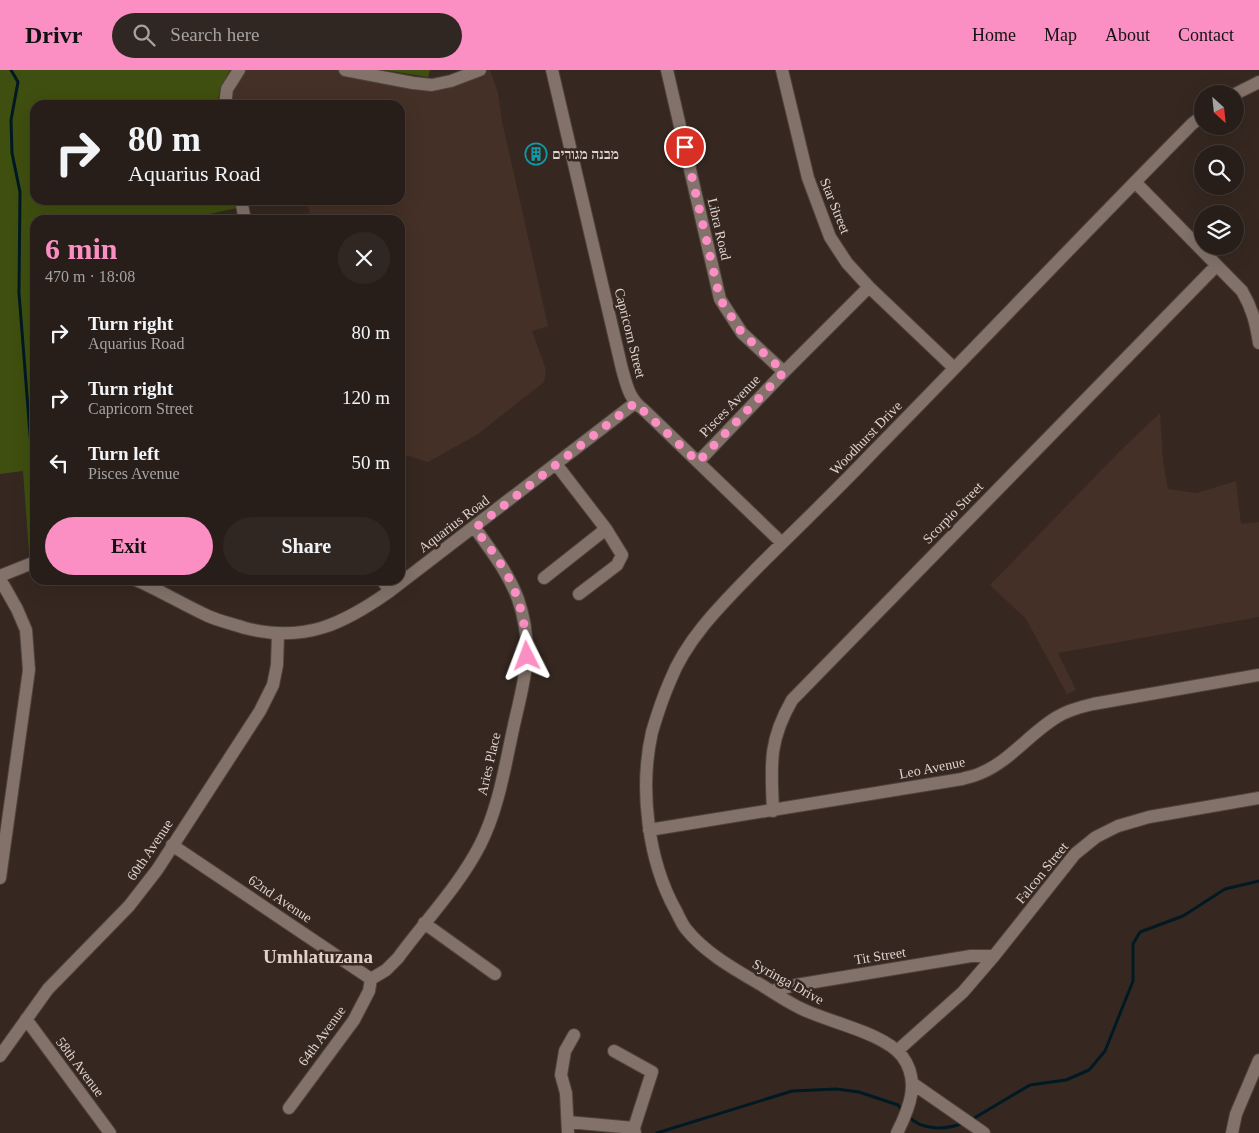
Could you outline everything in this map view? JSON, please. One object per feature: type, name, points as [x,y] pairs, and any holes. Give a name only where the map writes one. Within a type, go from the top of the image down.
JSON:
[{"type":"street","points":[[225,100],[226,89],[240,70]]},
{"type":"street","points":[[345,70],[413,84],[432,85],[451,82],[480,70]]},
{"type":"street","name":"Capricorn Street","points":[[552,70],[626,385],[635,403],[782,543]]},
{"type":"street","name":"Libra Road","points":[[667,70],[720,299],[742,333],[784,372]]},
{"type":"street","name":"Star Street","points":[[782,70],[808,178],[830,237],[846,263],[954,368]]},
{"type":"street","points":[[1244,90],[1259,82]]},
{"type":"street","name":"Woodhurst Drive","points":[[649,830],[647,792],[649,749],[661,704],[671,676],[684,653],[705,624],[1194,122]]},
{"type":"street","points":[[1135,182],[1242,292],[1249,303],[1256,324],[1259,343]]},
{"type":"street","name":"Scorpio Street","points":[[773,811],[771,763],[774,741],[782,718],[792,700],[1216,266]]},
{"type":"street","name":"Pisces Avenue","points":[[698,462],[869,287]]},
{"type":"street","name":"Aquarius Road","points":[[405,581],[635,403]]},
{"type":"street","points":[[556,464],[606,530],[622,555],[618,565],[579,594]]},
{"type":"street","name":"Aries Place","points":[[371,979],[386,970],[398,958],[466,868],[490,825],[510,741],[527,656],[525,624],[512,583],[501,563],[475,528]]},
{"type":"street","points":[[544,578],[606,530]]},
{"type":"street","points":[[0,878],[29,670],[26,630],[0,578],[30,564]]},
{"type":"street","name":"Aquarius Road","points":[[146,585],[210,617],[258,631],[278,634],[315,630],[341,622],[366,609],[399,585]]},
{"type":"street","points":[[385,585],[390,592]]},
{"type":"street","name":"60th Avenue","points":[[0,1056],[48,989],[129,906],[157,870],[260,712],[272,685],[277,665],[278,634]]},
{"type":"street","name":"Leo Avenue","points":[[649,830],[962,779],[982,773],[1041,728],[1057,717],[1074,709],[1259,675]]},
{"type":"street","name":"Falcon Street","points":[[897,1051],[964,992],[1075,854],[1096,837],[1118,826],[1149,817],[1259,798]]},
{"type":"street","name":"Syringa Drive","points":[[649,830],[658,873],[668,897],[686,929],[711,953],[798,1007],[825,1020],[869,1035],[897,1051]]},
{"type":"street","name":"62nd Avenue","points":[[172,845],[371,979]]},
{"type":"street","points":[[424,923],[496,974]]},
{"type":"street","name":"Tit Street","points":[[770,991],[971,956],[994,956]]},
{"type":"street","name":"64th Avenue","points":[[289,1108],[354,1020],[369,991],[371,979]]},
{"type":"street","name":"58th Avenue","points":[[26,1019],[110,1133]]},
{"type":"street","points":[[574,1035],[565,1051],[561,1075],[566,1093],[568,1128],[635,1130],[652,1072],[614,1051]]},
{"type":"street","points":[[897,1051],[905,1060],[912,1083],[912,1095],[899,1129]]},
{"type":"street","points":[[1232,1133],[1236,1114],[1259,1060]]},
{"type":"street","points":[[912,1083],[984,1133]]},
{"type":"shaded area","points":[[243,70],[344,70],[413,84],[481,70],[490,70],[498,93],[502,121],[548,326],[532,331],[546,370],[544,382],[478,434],[428,462],[405,455],[405,215],[310,215],[308,205],[405,205],[405,100],[228,100]]},
{"type":"shaded area","points":[[1160,413],[1163,461],[1168,489],[1197,493],[1236,481],[1241,524],[1259,522],[1259,617],[1058,653],[1076,690],[1067,694],[1026,619],[990,585],[1121,450]]},
{"type":"green space","points":[[0,70],[230,70],[220,89],[218,100],[30,100],[30,205],[236,205],[237,208],[205,215],[30,215],[30,552],[23,471],[0,474]]},
{"type":"green space","points":[[384,70],[430,70],[428,77]]},
{"type":"waterway","points":[[11,70],[18,82],[11,120],[12,153],[20,192],[19,293],[30,434]]},
{"type":"waterway","points":[[971,1120],[1030,1085],[1066,1080],[1089,1070],[1105,1051],[1133,981],[1133,944],[1140,932],[1183,916],[1225,889],[1259,881]]},
{"type":"waterway","points":[[657,1133],[792,1091],[836,1089],[859,1092],[898,1105],[902,1110]]},
{"type":"waterway","points":[[908,1116],[920,1124],[934,1128],[949,1127],[963,1123]]},
{"type":"place","name":"מבנה מגורים","points":[[536,154]]},
{"type":"district","name":"Umhlatuzana","points":[[318,956]]},
{"type":"route","points":[[527,656],[525,624],[512,583],[501,563],[475,528],[635,403],[698,462],[784,372],[742,333],[720,299],[685,147]]}]
